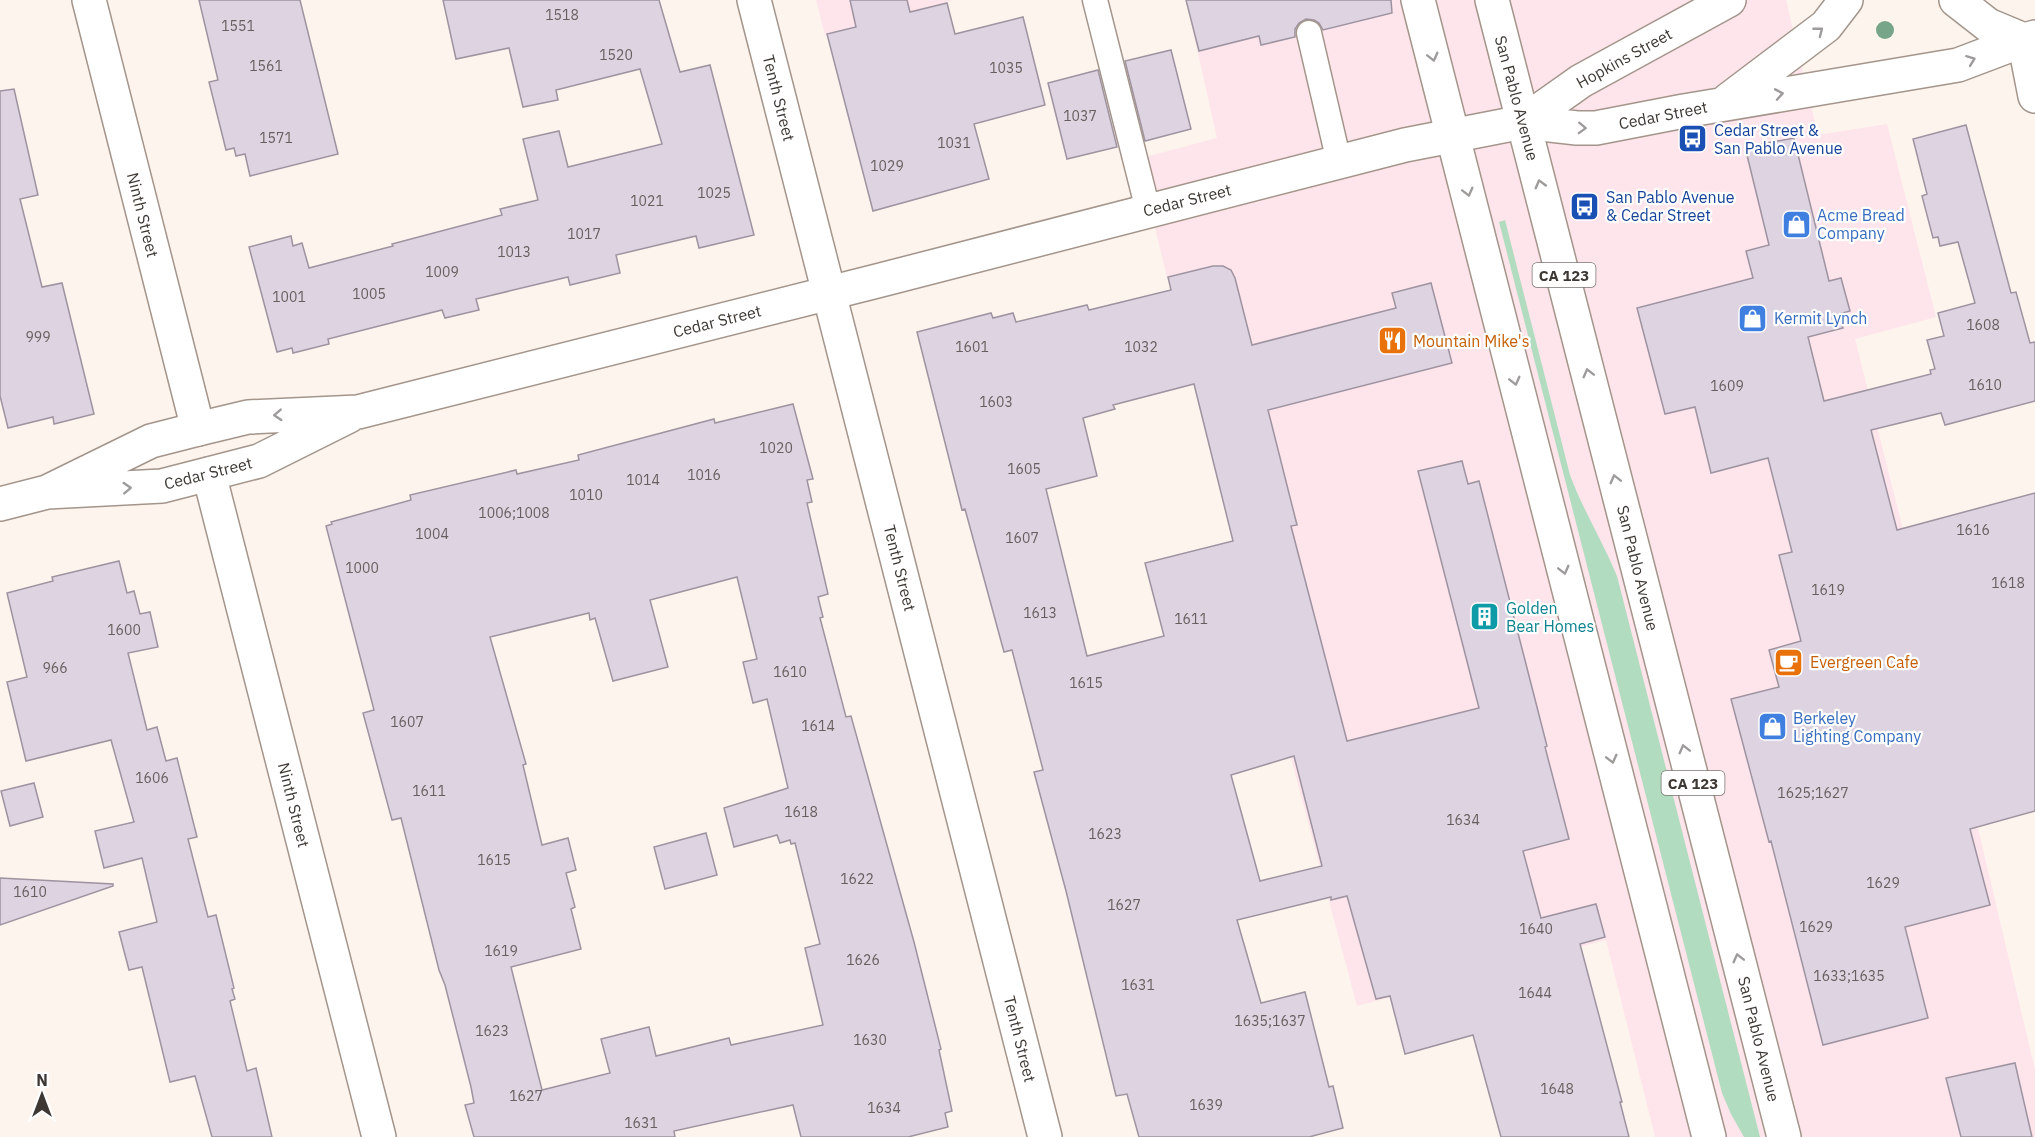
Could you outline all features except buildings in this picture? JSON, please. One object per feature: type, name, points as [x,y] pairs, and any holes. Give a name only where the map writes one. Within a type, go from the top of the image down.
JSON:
[{"type":"street","name":"Ninth Street","points":[[89,0],[198,429]]},
{"type":"street","name":"Tenth Street","points":[[754,0],[1045,1137]]},
{"type":"street","points":[[1418,0],[1709,1137]]},
{"type":"street","name":"San Pablo Avenue","points":[[1492,0],[1784,1137]]},
{"type":"street","name":"Hopkins Street","points":[[1523,122],[1581,81],[1729,0]]},
{"type":"street","points":[[1722,105],[1826,26],[1846,0]]},
{"type":"street","points":[[1956,0],[1988,25],[2029,39],[2035,96]]},
{"type":"street","name":"Cedar Street","points":[[47,492],[151,441],[198,429],[248,417],[358,412],[1148,210],[1453,135],[1523,122],[1596,128],[1958,65],[2029,39]]},
{"type":"street","name":"Cedar Street","points":[[0,504],[47,492],[162,486],[209,474],[259,461],[358,412]]},
{"type":"street","name":"Ninth Street","points":[[209,474],[378,1137]]},
{"type":"lane","points":[[1095,0],[1148,210]]},
{"type":"lane","points":[[1309,33],[1339,162]]},
{"type":"shaded area","points":[[816,0],[954,0],[825,35]]},
{"type":"shaded area","points":[[1186,0],[1786,0],[1818,135],[1887,124],[1936,317],[1855,339],[1974,811],[2035,1070],[2035,1137],[1655,1137],[1606,940],[1357,1006],[1219,488],[1138,159],[1217,138]]},
{"type":"green space","points":[[1505,220],[1570,475],[1617,576],[1760,1137],[1744,1137],[1722,1093],[1499,222]]},
{"type":"place","name":"Cedar Street & San Pablo Avenue","points":[[1693,139]]},
{"type":"place","name":"San Pablo Avenue & Cedar Street","points":[[1585,206]]},
{"type":"place","name":"Acme Bread Company","points":[[1796,224]]},
{"type":"place","name":"Kermit Lynch","points":[[1753,318]]},
{"type":"place","name":"Mountain Mike's","points":[[1392,341]]},
{"type":"place","name":"Golden Bear Homes","points":[[1485,617]]},
{"type":"place","name":"Evergreen Cafe","points":[[1789,662]]},
{"type":"place","name":"Berkeley Lighting Company","points":[[1772,727]]}]
